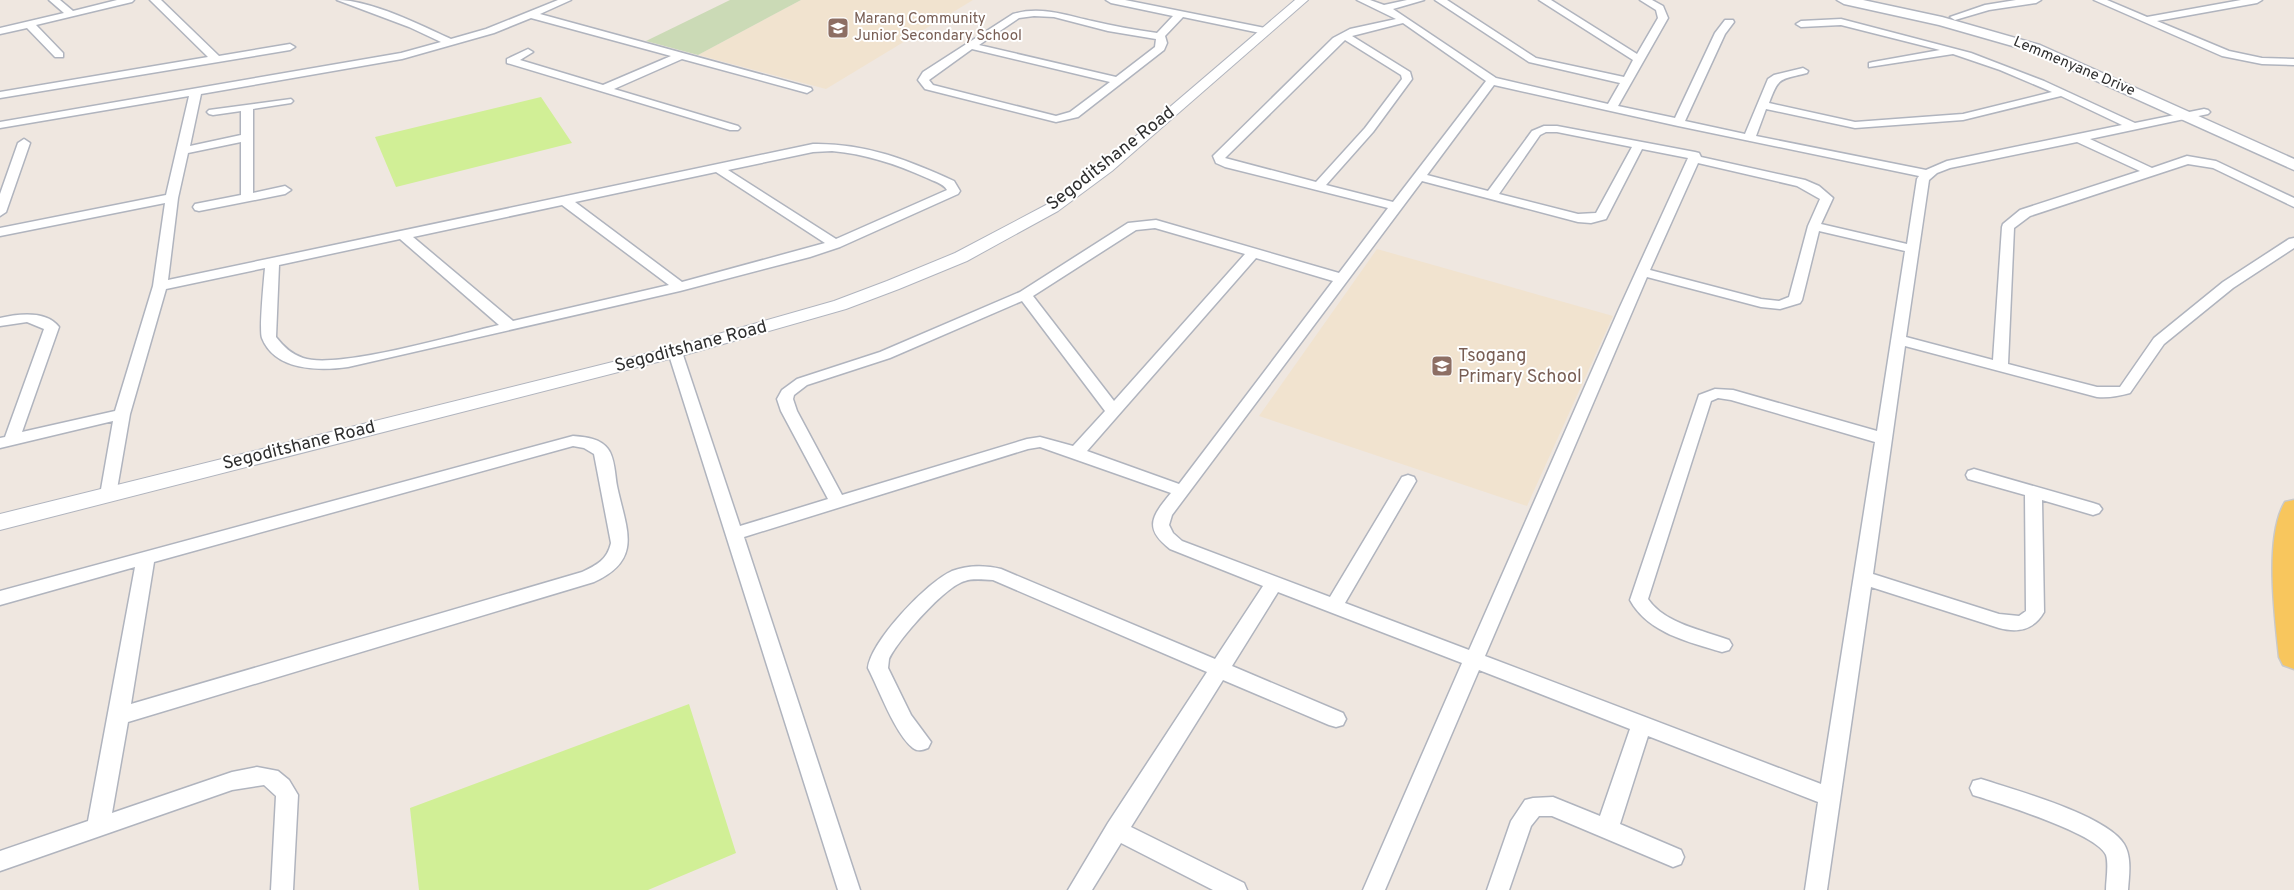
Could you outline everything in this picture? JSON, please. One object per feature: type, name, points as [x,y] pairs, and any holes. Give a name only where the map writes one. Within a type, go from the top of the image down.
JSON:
[{"type":"main road","name":"Lemmenyane Drive","points":[[1844,0],[1942,20],[2035,48],[2080,66],[2294,165]]},
{"type":"main road","name":"Lemmenyane Drive","points":[[1877,0],[1955,17],[2026,37],[2204,112],[2294,153]]},
{"type":"main road","points":[[2294,508],[2287,551],[2285,581],[2294,657]]},
{"type":"street","points":[[54,0],[71,14]]},
{"type":"street","points":[[0,32],[128,0]]},
{"type":"street","points":[[155,0],[217,60]]},
{"type":"street","points":[[342,0],[413,25],[452,43]]},
{"type":"street","points":[[0,125],[364,64],[452,43],[531,15],[566,0]]},
{"type":"street","points":[[1111,0],[1265,32]]},
{"type":"street","name":"Segoditshane Road","points":[[0,522],[675,352],[840,305],[961,257],[1009,233],[1052,208],[1095,177],[1302,0]]},
{"type":"street","points":[[1362,0],[1385,8],[1405,20],[1492,80],[1514,87],[1927,174],[1947,165],[2184,114],[2204,112]]},
{"type":"street","points":[[1385,8],[1419,0]]},
{"type":"street","points":[[1440,0],[1533,60],[1627,81]]},
{"type":"street","points":[[1544,0],[1640,60]]},
{"type":"street","points":[[1612,108],[1663,18],[1660,8],[1645,0]]},
{"type":"street","points":[[1955,17],[1988,7],[2036,0]]},
{"type":"street","points":[[2099,0],[2226,54],[2262,61],[2294,62]]},
{"type":"street","points":[[2146,20],[2257,0]]},
{"type":"street","points":[[1160,36],[1124,31],[1043,13],[1027,13],[1016,16],[927,74],[923,80],[929,87],[1043,117],[1056,119],[1074,115],[1160,48],[1162,43],[1160,36],[1163,30],[1181,14]]},
{"type":"street","points":[[531,15],[807,90]]},
{"type":"street","points":[[1398,207],[1229,164],[1220,160],[1219,156],[1344,35],[1405,20]]},
{"type":"street","points":[[1678,123],[1720,33],[1729,22]]},
{"type":"street","points":[[1801,24],[1841,22],[1954,51],[2025,76],[2132,126]]},
{"type":"street","points":[[29,24],[59,55]]},
{"type":"street","points":[[1318,187],[1369,130],[1408,79],[1406,74],[1344,35]]},
{"type":"street","points":[[972,46],[1117,80]]},
{"type":"street","points":[[0,96],[290,47]]},
{"type":"street","points":[[1873,65],[1954,51]]},
{"type":"street","points":[[528,52],[511,61],[734,128]]},
{"type":"street","points":[[604,89],[680,56]]},
{"type":"street","points":[[1749,138],[1772,81],[1778,77],[1803,71]]},
{"type":"street","points":[[1492,80],[1398,207],[1182,490],[1162,518],[1159,525],[1161,533],[1176,545],[1830,798]]},
{"type":"street","points":[[108,495],[122,414],[160,286],[172,198],[196,91]]},
{"type":"street","points":[[1761,105],[1855,125],[1963,117],[2062,93]]},
{"type":"street","points":[[213,112],[287,101]]},
{"type":"street","points":[[247,107],[248,197]]},
{"type":"street","points":[[1491,196],[1536,133],[1557,129],[1695,156],[1694,158],[1801,183],[1815,189],[1827,198],[1814,226],[1794,300],[1789,303],[1761,303],[1643,272]]},
{"type":"street","points":[[182,151],[248,137]]},
{"type":"street","points":[[2076,137],[2149,171]]},
{"type":"street","points":[[0,212],[24,143]]},
{"type":"street","points":[[1420,177],[1578,218],[1591,219],[1601,216],[1638,146]]},
{"type":"street","points":[[160,286],[812,148],[848,148],[900,160],[953,187],[954,191],[836,244],[680,287],[361,361],[310,365],[281,354],[270,337],[272,263]]},
{"type":"street","points":[[1374,890],[1694,158]]},
{"type":"street","points":[[2000,366],[2008,227],[2025,213],[2187,160],[2204,162],[2294,203]]},
{"type":"street","points":[[719,169],[836,244]]},
{"type":"street","points":[[1816,890],[1885,439],[1921,186],[1927,174]]},
{"type":"street","points":[[199,207],[285,190]]},
{"type":"street","points":[[0,232],[172,198]]},
{"type":"street","points":[[565,201],[680,287]]},
{"type":"street","points":[[837,501],[789,411],[785,400],[787,393],[802,382],[885,355],[1026,295],[1133,226],[1156,224],[1343,279]]},
{"type":"street","points":[[1814,226],[1913,250]]},
{"type":"street","points":[[403,235],[510,327]]},
{"type":"street","points":[[1899,340],[2097,392],[2113,393],[2125,390],[2159,341],[2228,285],[2294,242]]},
{"type":"street","points":[[1077,452],[1253,253]]},
{"type":"street","points":[[1026,295],[1114,412]]},
{"type":"street","points":[[0,322],[27,317],[36,318],[52,327],[6,442]]},
{"type":"street","points":[[675,352],[849,890]]},
{"type":"street","points":[[1722,645],[1663,623],[1643,608],[1640,600],[1704,398],[1711,394],[1720,393],[1733,395],[1885,439]]},
{"type":"street","points":[[6,442],[122,414]]},
{"type":"street","points":[[0,598],[573,441],[592,444],[602,452],[620,543],[617,556],[604,570],[588,577],[120,716]]},
{"type":"street","points":[[734,534],[837,501],[1040,442],[1077,452],[1182,490]]},
{"type":"street","points":[[1974,475],[2093,509]]},
{"type":"street","points":[[1334,606],[1408,481]]},
{"type":"street","points":[[1864,578],[1999,621],[2024,624],[2031,620],[2035,612],[2033,492]]},
{"type":"street","points":[[98,828],[120,716],[146,558]]},
{"type":"street","points":[[921,742],[904,721],[878,668],[879,659],[884,649],[941,585],[961,575],[974,573],[995,574],[1336,719]]},
{"type":"street","points":[[1078,890],[1274,583]]},
{"type":"street","points":[[1607,829],[1641,725]]},
{"type":"street","points":[[0,860],[232,781],[255,776],[273,776],[280,782],[287,795],[282,890]]},
{"type":"street","points":[[1981,788],[2087,827],[2106,838],[2116,851],[2117,890]]},
{"type":"street","points":[[1498,890],[1522,821],[1533,807],[1553,806],[1673,857]]},
{"type":"street","points":[[1116,830],[1236,890]]},
{"type":"shaded area","name":"Marang Community Junior Secondary School","points":[[801,0],[973,0],[826,89],[698,55]]},
{"type":"shaded area","name":"Tsogang Primary School","points":[[1377,249],[1613,316],[1527,506],[1259,416]]},
{"type":"green space","points":[[730,0],[801,0],[698,55],[646,41]]},
{"type":"green space","points":[[541,97],[572,143],[396,187],[375,137]]},
{"type":"green space","points":[[689,704],[736,853],[648,890],[419,890],[410,808]]},
{"type":"place","name":"Marang Community Junior Secondary School","points":[[838,28]]},
{"type":"place","name":"Tsogang Primary School","points":[[1442,366]]}]
